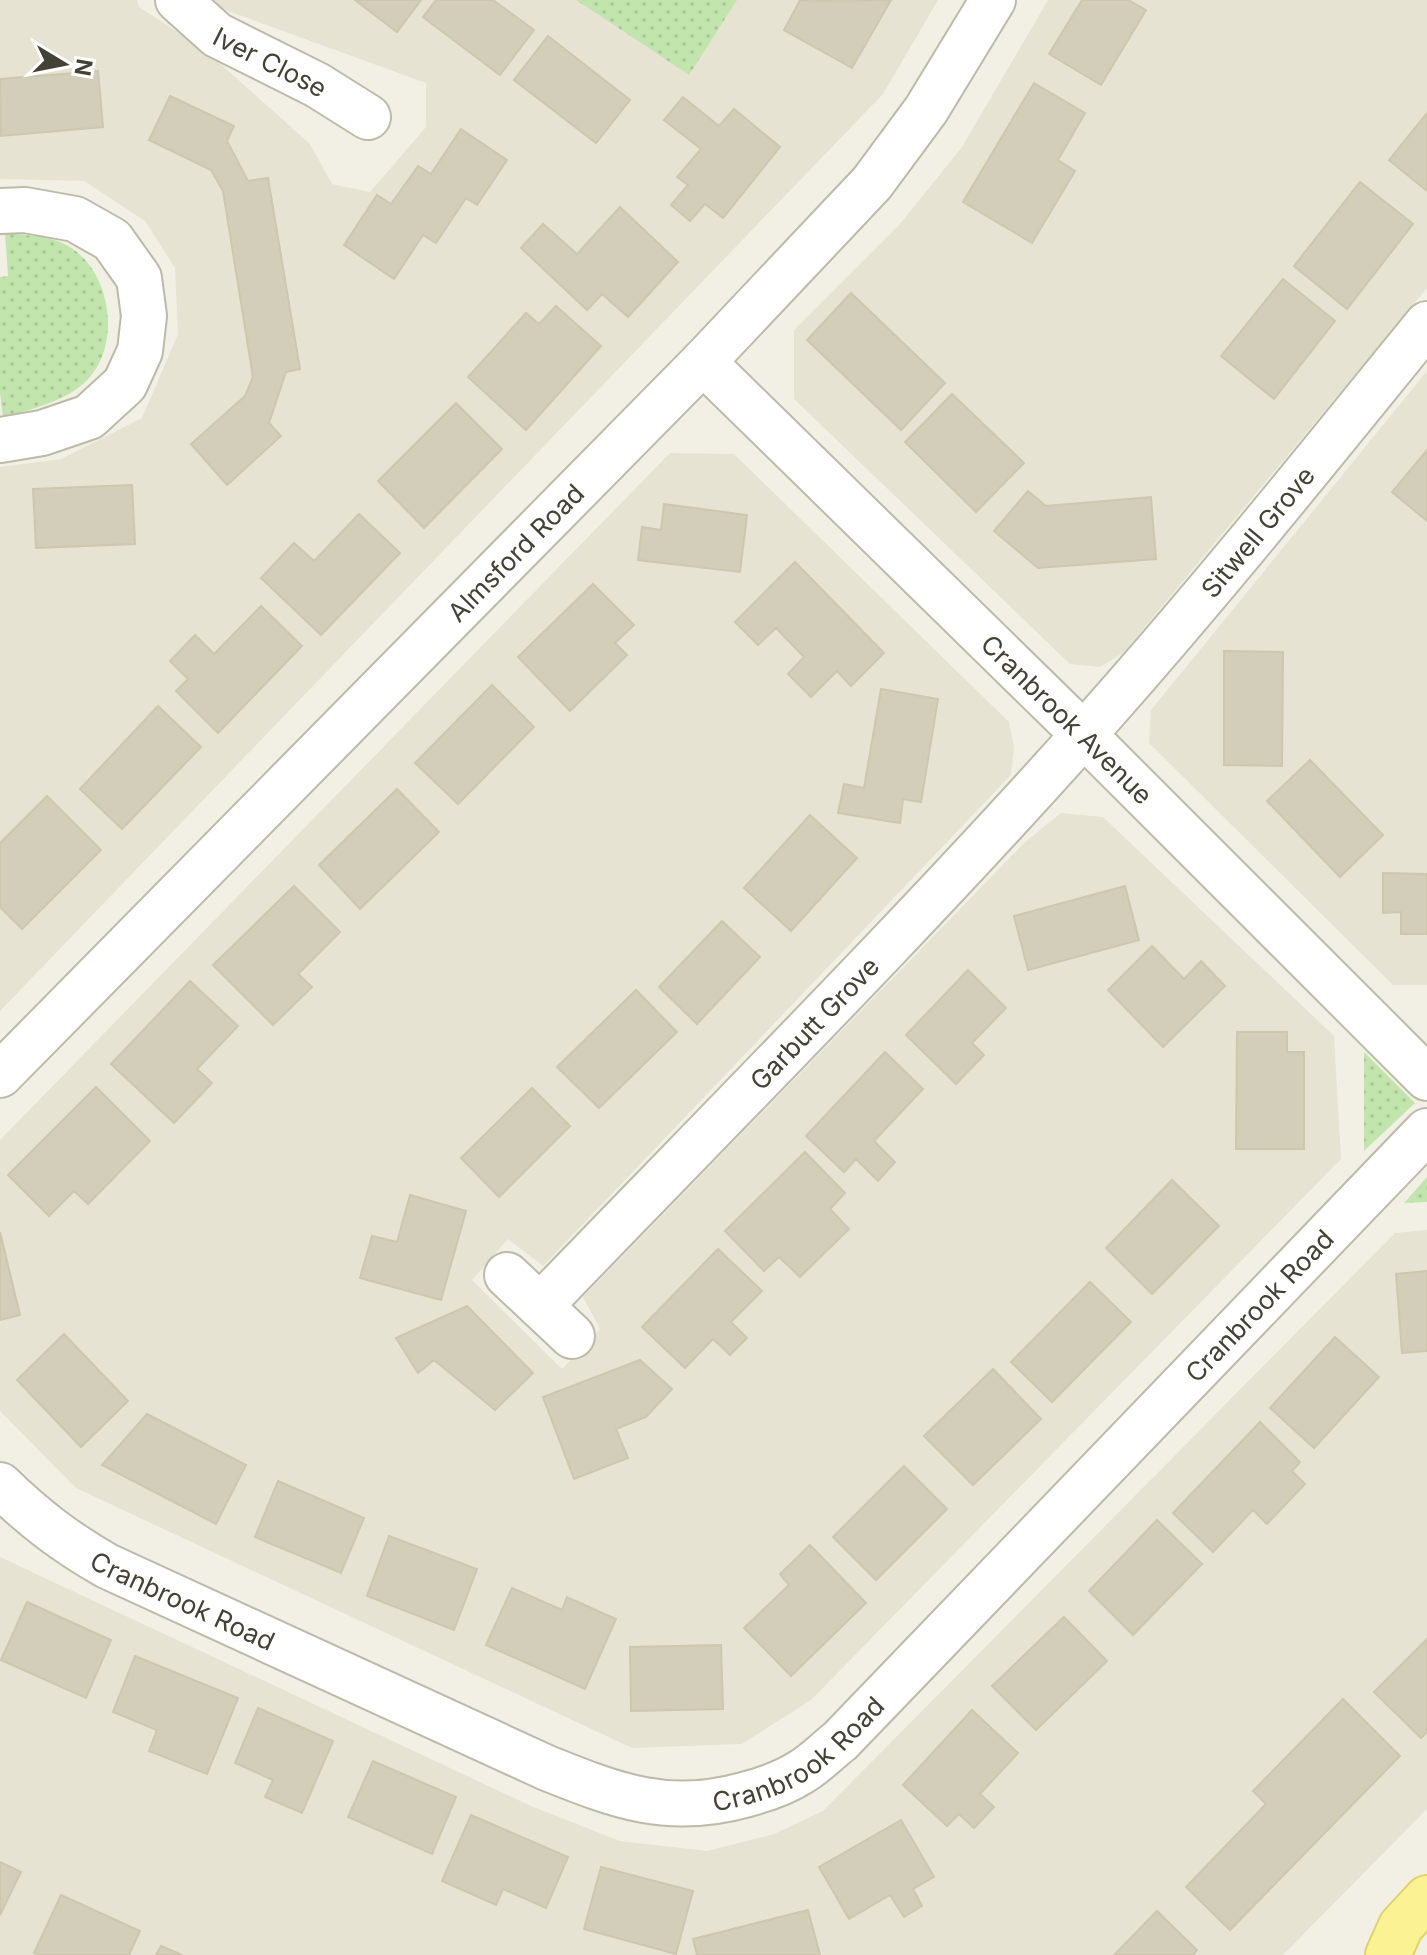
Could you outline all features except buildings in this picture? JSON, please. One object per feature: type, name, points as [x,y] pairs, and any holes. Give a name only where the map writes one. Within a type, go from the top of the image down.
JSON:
[{"type":"main road","points":[[1388,1955],[1401,1926],[1427,1898]]},
{"type":"main road","points":[[1416,1955],[1427,1946]]},
{"type":"street","name":"Iver Close","points":[[178,0],[217,35],[317,85],[368,117]]},
{"type":"street","name":"Almsford Road","points":[[0,1075],[703,362],[872,183],[926,110],[993,0]]},
{"type":"street","points":[[0,211],[25,210],[75,219],[112,240],[139,278],[144,316],[140,351],[125,384],[89,417],[42,433],[0,440]]},
{"type":"street","name":"Sitwell Grove","points":[[1084,735],[1268,520],[1427,324]]},
{"type":"street","name":"Cranbrook Avenue","points":[[703,362],[1084,735],[1427,1078]]},
{"type":"street","name":"Garbutt Grove","points":[[540,1306],[984,844],[1084,735]]},
{"type":"street","name":"Cranbrook Road","points":[[0,1485],[54,1534],[107,1566],[547,1768],[609,1792],[659,1804],[712,1804],[763,1790],[801,1772],[840,1741],[1427,1131]]},
{"type":"street","points":[[507,1275],[572,1336]]},
{"type":"shaded area","points":[[0,0],[137,0],[139,7],[205,50],[310,144],[332,184],[370,192],[426,127],[426,83],[220,8],[215,0],[576,0],[689,75],[733,0],[938,0],[883,94],[0,1011],[0,467],[61,459],[142,418],[178,334],[175,268],[145,221],[84,181],[0,179]]},
{"type":"shaded area","points":[[1048,0],[1427,0],[1427,288],[1123,653],[1100,667],[1070,664],[794,399],[794,330],[900,224],[962,147]]},
{"type":"shaded area","points":[[1427,371],[1427,985],[1393,985],[1149,743],[1151,710]]},
{"type":"shaded area","points":[[670,453],[734,454],[1009,722],[1014,748],[1011,775],[543,1266],[508,1239],[472,1280],[562,1369],[600,1329],[583,1297],[1023,844],[1061,813],[1103,817],[1334,1036],[1341,1159],[811,1700],[742,1744],[632,1748],[76,1488],[0,1411],[0,1140]]},
{"type":"shaded area","points":[[1427,1230],[1427,1809],[1283,1955],[0,1955],[0,1557],[531,1806],[620,1841],[707,1851],[774,1834],[823,1811],[1395,1233]]},
{"type":"green space","points":[[576,0],[737,0],[689,75]]},
{"type":"green space","points":[[5,233],[54,240],[78,253],[101,287],[107,307],[108,329],[96,368],[83,384],[55,401],[3,418],[0,392],[0,277],[8,276]]},
{"type":"green space","points":[[1364,1052],[1415,1103],[1364,1151]]},
{"type":"green space","points":[[1427,1177],[1427,1202],[1404,1203]]}]
